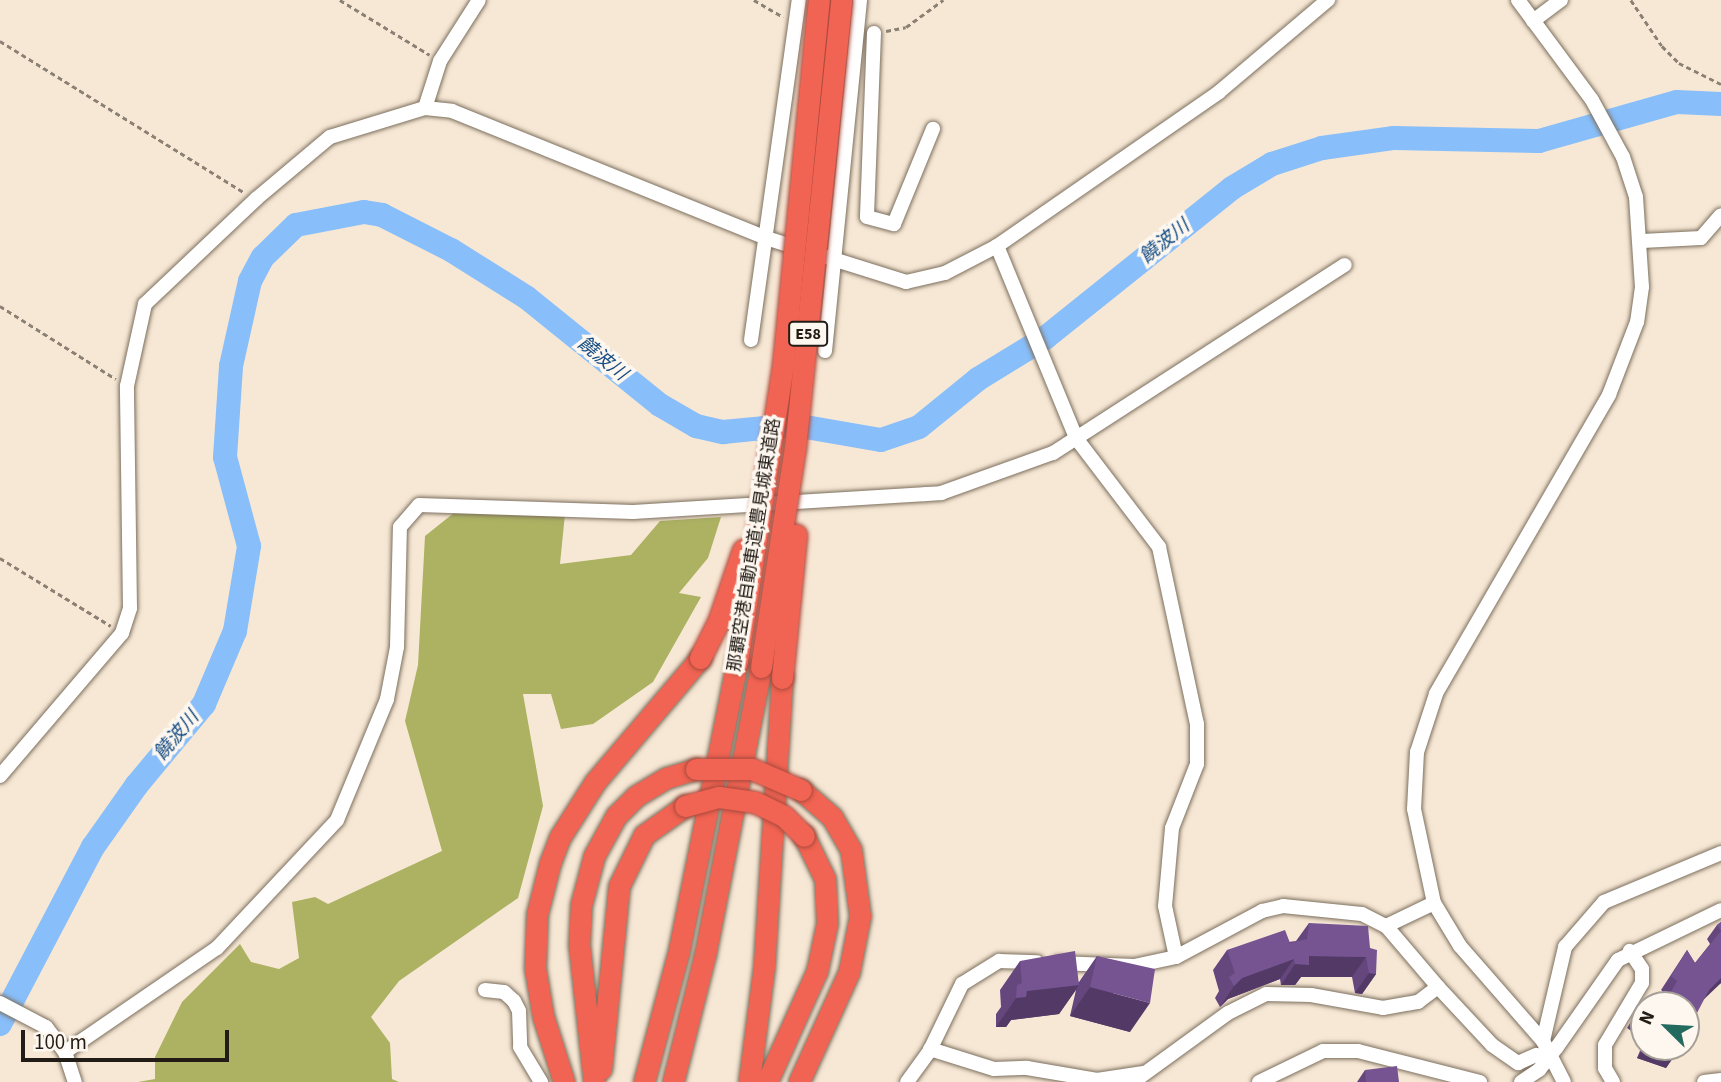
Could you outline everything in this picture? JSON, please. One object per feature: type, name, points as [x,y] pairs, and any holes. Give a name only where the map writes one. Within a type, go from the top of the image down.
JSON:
[{"type":"highway","name":"那覇空港自動車道;豊見城東道路","points":[[644,1082],[684,925],[737,662],[783,365],[819,0]]},
{"type":"highway","name":"那覇空港自動車道;豊見城東道路","points":[[673,1082],[705,955],[761,667],[786,511],[814,282],[841,0]]},
{"type":"highway","points":[[564,1082],[538,994],[534,941],[543,889],[560,837],[595,782],[700,658],[740,568],[750,520],[785,261],[804,162]]},
{"type":"highway","points":[[749,1082],[753,1060],[782,678],[801,491],[814,282]]},
{"type":"highway","points":[[594,1082],[579,925],[594,856],[616,816],[636,796],[666,778],[696,769],[752,769],[801,790],[831,817],[851,850],[860,916],[849,972],[799,1082]]},
{"type":"highway","points":[[600,1082],[619,886],[644,835],[685,806],[719,797],[755,802],[784,816],[804,836],[825,879],[827,923],[817,971],[767,1082]]},
{"type":"street","points":[[425,108],[440,61],[479,0]]},
{"type":"street","points":[[751,340],[799,0]]},
{"type":"street","points":[[825,351],[836,263],[860,0]]},
{"type":"street","points":[[0,776],[122,633],[130,608],[127,386],[145,304],[256,199],[330,137],[425,108],[452,111],[766,238],[836,263],[906,282],[945,273],[997,246],[1219,92],[1328,0]]},
{"type":"street","points":[[1518,0],[1591,100],[1623,157],[1636,197],[1642,240],[1637,322],[1609,395],[1450,665],[1425,723],[1413,782],[1414,809],[1434,903],[1460,946],[1547,1048],[1564,1082]]},
{"type":"street","points":[[1533,20],[1560,0]]},
{"type":"street","points":[[798,16],[858,24]]},
{"type":"street","points":[[874,33],[867,217],[894,224],[933,129]]},
{"type":"street","points":[[1642,240],[1701,238],[1721,215]]},
{"type":"street","points":[[997,246],[1076,438],[1159,547],[1197,724],[1196,764],[1172,828],[1165,905],[1176,957]]},
{"type":"street","points":[[65,1052],[216,948],[337,820],[387,699],[397,647],[400,527],[419,505],[633,512],[941,493],[1053,453],[1345,265]]},
{"type":"street","points":[[1547,1048],[1565,947],[1604,902],[1721,853]]},
{"type":"street","points":[[1386,926],[1434,903]]},
{"type":"street","points":[[907,1082],[930,1049],[962,984],[999,961],[1134,966],[1176,957],[1262,911],[1283,906],[1362,914],[1386,926],[1492,1045],[1518,1063],[1536,1055]]},
{"type":"street","points":[[1521,1082],[1605,973],[1630,951],[1721,909]]},
{"type":"street","points":[[1613,1082],[1605,1068],[1605,1045],[1642,983],[1642,969],[1630,951]]},
{"type":"street","points":[[1133,1082],[1227,1013],[1266,994],[1311,995],[1383,1008],[1418,1002],[1438,987]]},
{"type":"street","points":[[485,990],[504,992],[514,1001],[519,1010],[520,1046],[541,1082]]},
{"type":"street","points":[[0,1003],[46,1027],[65,1052],[75,1082]]},
{"type":"street","points":[[930,1049],[994,1069],[1027,1068],[1097,1080],[1148,1072]]},
{"type":"street","points":[[1259,1082],[1323,1051],[1358,1051],[1480,1082]]},
{"type":"street","points":[[1704,1082],[1721,1080]]},
{"type":"path","points":[[340,0],[440,61]]},
{"type":"path","points":[[754,0],[784,17],[798,16]]},
{"type":"path","points":[[874,33],[906,27],[943,0]]},
{"type":"path","points":[[1631,0],[1662,46],[1679,63],[1721,84]]},
{"type":"path","points":[[0,41],[256,199]]},
{"type":"path","points":[[0,306],[127,386]]},
{"type":"path","points":[[0,558],[122,633]]},
{"type":"green space","points":[[455,512],[565,514],[560,564],[631,555],[660,521],[721,517],[708,558],[679,593],[701,597],[653,682],[593,724],[561,729],[551,694],[523,694],[543,806],[518,898],[399,981],[371,1017],[390,1043],[392,1079],[399,1082],[138,1082],[155,1079],[155,1057],[182,1002],[240,944],[251,962],[279,969],[299,958],[292,902],[315,897],[328,904],[442,851],[405,721],[418,665],[425,536]]},
{"type":"building","points":[[1309,923],[1368,926],[1370,948],[1377,950],[1376,974],[1369,973],[1366,957],[1309,956],[1309,965],[1295,964],[1294,959],[1242,978],[1234,986],[1229,977],[1235,973],[1227,950],[1285,930],[1290,943],[1307,939]]},
{"type":"building","points":[[1721,931],[1721,978],[1709,990],[1700,1007],[1700,991],[1672,991],[1677,981],[1671,976],[1687,950],[1695,963]]},
{"type":"building","points":[[1075,951],[1079,985],[1027,991],[1026,997],[1016,998],[1017,985],[1022,983],[1020,961]]},
{"type":"building","points":[[1097,956],[1155,969],[1150,1003],[1090,987]]},
{"type":"building","points":[[1397,1066],[1399,1082],[1366,1082],[1365,1070]]},
{"type":"waterway","name":"饒波川","points":[[0,1024],[93,847],[136,786],[204,704],[235,631],[249,546],[225,457],[231,366],[250,281],[263,257],[296,225],[364,212],[382,215],[451,250],[526,297],[660,405],[696,426],[723,432],[794,425],[881,440],[919,427],[978,379],[1045,338],[1232,188],[1272,164],[1322,148],[1394,138],[1539,141],[1677,102],[1721,104]]}]
